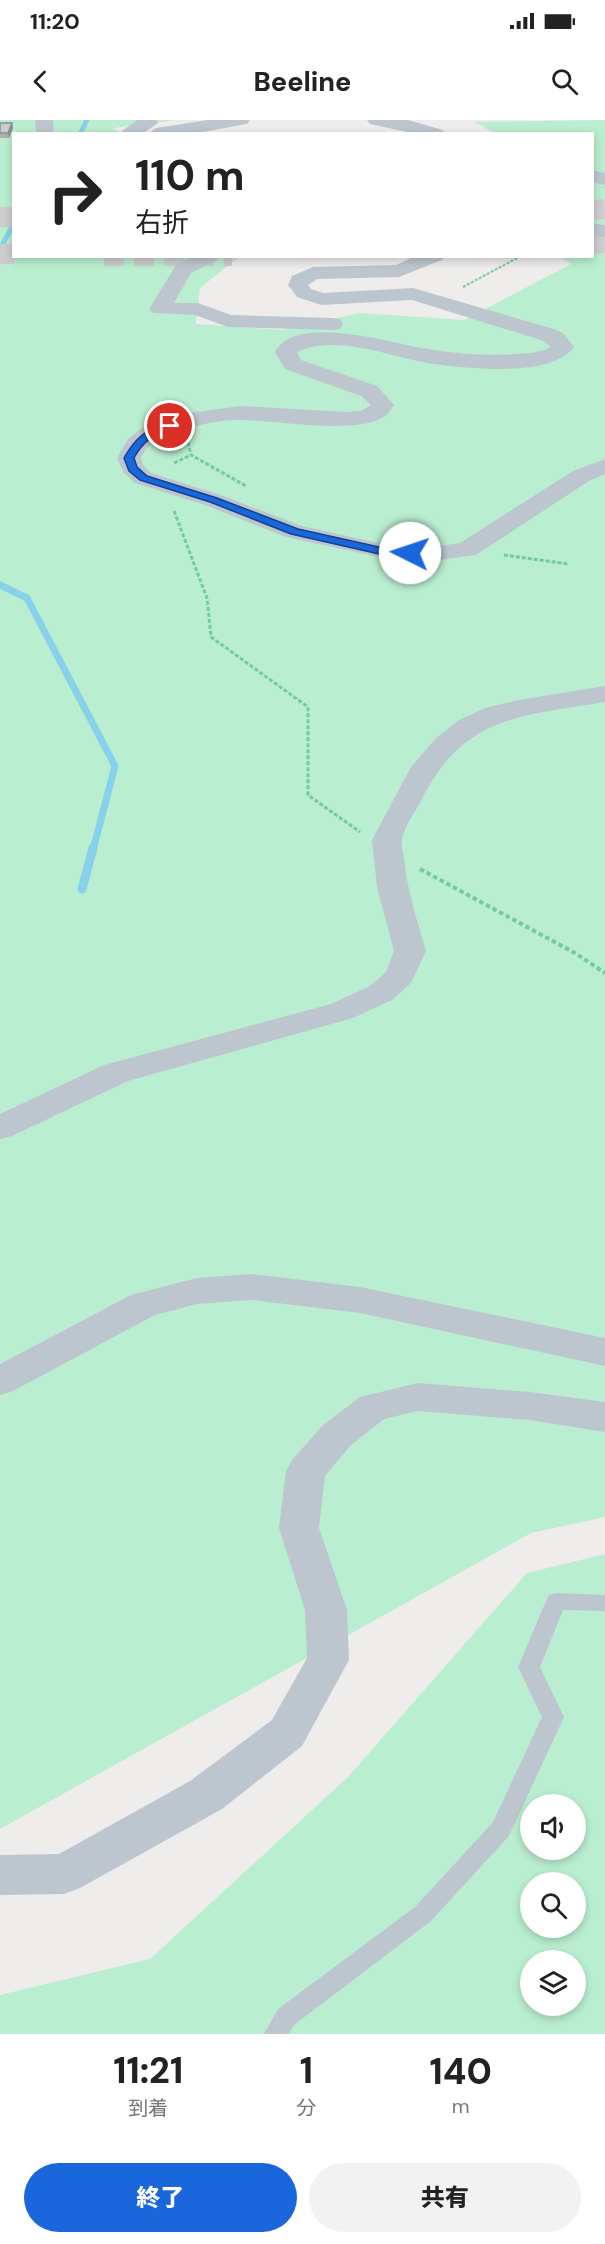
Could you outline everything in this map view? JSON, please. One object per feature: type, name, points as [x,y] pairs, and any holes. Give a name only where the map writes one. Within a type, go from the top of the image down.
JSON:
[{"type":"street","points":[[131,132],[149,123],[146,120]]},
{"type":"street","points":[[168,132],[241,120]]},
{"type":"street","points":[[376,120],[430,132]]},
{"type":"street","points":[[206,258],[183,269],[160,309],[198,309],[228,321],[327,324],[387,333],[429,347],[429,356]]},
{"type":"street","points":[[430,258],[399,272],[313,273],[299,280],[298,285],[304,293],[321,299],[413,294],[549,335],[563,347],[560,351],[542,358],[485,362],[429,356],[344,340],[300,342],[288,348],[286,352],[293,364],[369,391],[383,405],[379,412],[363,417],[346,418],[241,413],[156,429],[136,444],[129,458],[132,468],[143,478],[213,500],[295,532],[388,552],[432,554],[467,550],[581,476],[605,466]]},
{"type":"street","points":[[0,1128],[116,1073],[342,1011],[381,993],[400,976],[410,951],[392,887],[387,840],[421,773],[446,744],[469,726],[495,714],[605,694]]},
{"type":"street","points":[[0,1382],[144,1304],[197,1291],[251,1287],[360,1300],[605,1352]]},
{"type":"street","points":[[0,1875],[64,1874],[206,1795],[287,1733],[328,1660],[326,1610],[299,1528],[306,1472],[336,1436],[373,1407],[418,1397],[530,1406],[605,1417]]},
{"type":"lane","points":[[276,2034],[286,2017],[423,1914],[501,1829],[553,1717],[529,1667],[556,1601],[605,1602]]},
{"type":"path","points":[[184,423],[191,455],[250,489]]},
{"type":"path","points":[[164,485],[207,598],[211,637],[308,707],[308,795],[389,852],[576,953],[605,973]]},
{"type":"path","points":[[467,550],[568,564]]},
{"type":"green space","points":[[0,120],[176,120],[113,128],[119,132],[12,132],[12,258],[238,258],[200,288],[196,324],[282,330],[359,313],[464,320],[571,264],[562,258],[594,258],[594,132],[493,132],[474,122],[605,120],[605,1517],[531,1533],[0,1829]]},
{"type":"green space","points":[[605,1554],[605,2034],[0,2034],[0,1995],[150,1959],[348,1777],[527,1573]]},
{"type":"building","points":[[0,123],[12,123],[8,133],[0,133]]},
{"type":"waterway","points":[[81,132],[87,120]]},
{"type":"waterway","points":[[0,249],[12,227]]},
{"type":"waterway","points":[[0,585],[27,598],[115,766],[93,850]]},
{"type":"waterway","points":[[82,889],[93,848]]},
{"type":"tunnel","points":[[594,210],[605,209]]},
{"type":"tunnel","points":[[0,217],[12,217]]},
{"type":"tunnel","points":[[594,244],[605,243]]},
{"type":"tunnel","points":[[0,254],[12,254]]},
{"type":"route","points":[[170,426],[156,429],[136,444],[129,458],[132,468],[143,478],[213,500],[295,532],[388,552],[410,553]]}]
